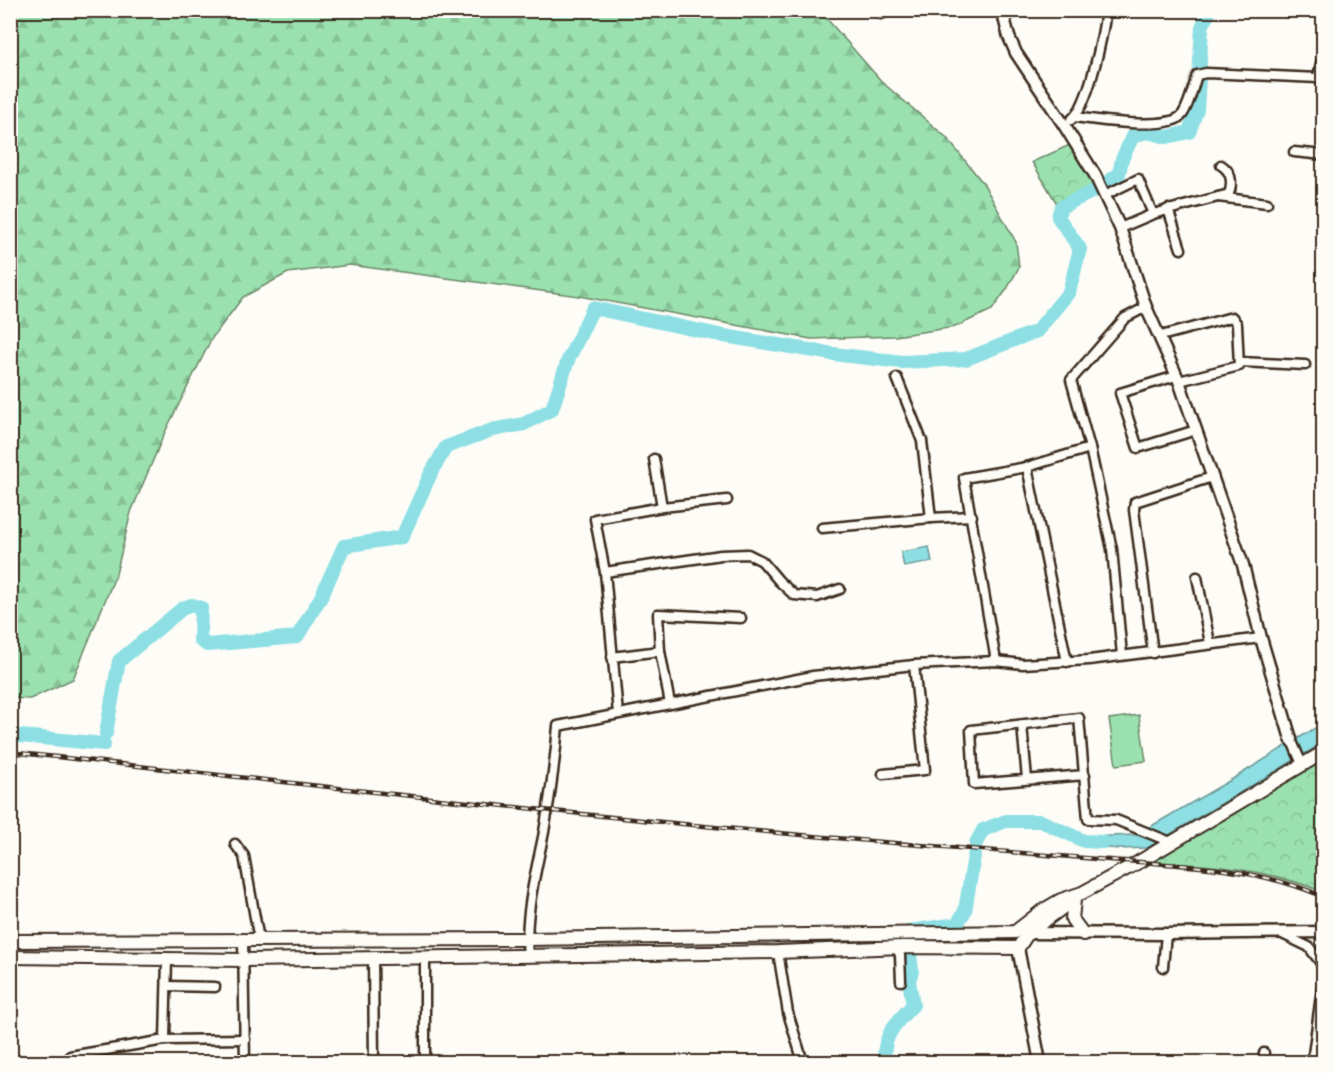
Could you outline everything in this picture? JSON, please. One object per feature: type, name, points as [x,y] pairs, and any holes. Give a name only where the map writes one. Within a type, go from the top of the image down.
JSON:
[{"type":"main road","points":[[10,941],[526,939],[848,933],[942,947],[1018,948],[1028,933],[1078,897],[1301,761],[1323,752]]},
{"type":"main road","points":[[10,957],[243,960],[778,952],[900,942],[944,933],[1015,932],[1061,900],[1078,897]]},
{"type":"main road","points":[[1078,897],[1072,919],[1083,934]]},
{"type":"main road","points":[[988,933],[1034,917]]},
{"type":"street","points":[[881,14],[891,10]]},
{"type":"street","points":[[1002,10],[1016,53],[1095,175],[1120,228],[1146,307],[1161,336],[1178,379],[1243,566],[1291,739],[1301,761]]},
{"type":"street","points":[[1064,125],[1075,117],[1087,92],[1104,29],[1106,10]]},
{"type":"street","points":[[1075,117],[1117,123],[1171,123],[1181,117],[1201,74],[1321,78],[1323,48]]},
{"type":"street","points":[[1294,152],[1323,155]]},
{"type":"street","points":[[1120,228],[1168,209],[1230,194],[1229,174],[1221,165]]},
{"type":"street","points":[[1104,193],[1138,179],[1153,214]]},
{"type":"street","points":[[1218,197],[1268,203]]},
{"type":"street","points":[[1168,209],[1181,249]]},
{"type":"street","points":[[1122,656],[1112,549],[1090,448],[1071,380],[1125,318],[1146,307]]},
{"type":"street","points":[[1161,336],[1232,317],[1237,324],[1239,366],[1120,393],[1137,448],[1196,430]]},
{"type":"street","points":[[1239,362],[1305,365]]},
{"type":"street","points":[[897,378],[922,441],[931,518]]},
{"type":"street","points":[[996,661],[964,478],[1027,467],[1090,448]]},
{"type":"street","points":[[654,459],[662,507]]},
{"type":"street","points":[[1027,467],[1067,662]]},
{"type":"street","points":[[1153,652],[1134,510],[1135,502],[1212,477]]},
{"type":"street","points":[[618,714],[605,572],[595,519],[662,507],[727,500]]},
{"type":"street","points":[[822,528],[972,516]]},
{"type":"street","points":[[605,572],[721,555],[748,554],[762,561],[794,595],[817,597],[840,589]]},
{"type":"street","points":[[1197,577],[1210,643]]},
{"type":"street","points":[[670,704],[660,651],[658,614],[741,618]]},
{"type":"street","points":[[528,956],[526,939],[532,890],[553,780],[558,726],[813,676],[914,665],[996,661],[1023,664],[1067,662],[1262,638]]},
{"type":"street","points":[[612,657],[660,651]]},
{"type":"street","points":[[883,774],[925,770],[914,665]]},
{"type":"street","points":[[1085,775],[974,784],[971,730],[1079,718],[1085,775],[1088,819],[1116,820],[1170,842]]},
{"type":"street","points":[[1022,725],[1027,779]]},
{"type":"street","points":[[235,844],[244,856],[259,940]]},
{"type":"street","points":[[1015,932],[1083,934],[1323,932]]},
{"type":"street","points":[[1280,932],[1309,947],[1323,967]]},
{"type":"street","points":[[1163,967],[1166,934]]},
{"type":"street","points":[[243,940],[245,1062]]},
{"type":"street","points":[[900,942],[901,981]]},
{"type":"street","points":[[1018,948],[1040,1062]]},
{"type":"street","points":[[778,952],[789,1013],[802,1062]]},
{"type":"street","points":[[373,957],[374,1062]]},
{"type":"street","points":[[424,1062],[425,957]]},
{"type":"street","points":[[165,1040],[167,959]]},
{"type":"street","points":[[1312,1062],[1323,973]]},
{"type":"street","points":[[167,986],[214,987]]},
{"type":"street","points":[[70,1056],[165,1040],[245,1039]]},
{"type":"green space","points":[[10,11],[820,11],[883,83],[946,137],[983,183],[1016,242],[1019,267],[992,310],[955,327],[895,336],[811,339],[579,296],[350,265],[288,273],[243,297],[212,338],[165,432],[131,512],[116,574],[73,679],[30,699],[11,698]]},
{"type":"green space","points":[[1072,144],[1098,189],[1059,207],[1032,162]]},
{"type":"green space","points":[[1139,715],[1146,761],[1116,765],[1109,719]]},
{"type":"green space","points":[[1323,752],[1323,892],[1278,877],[1233,868],[1139,862]]},
{"type":"water","points":[[929,547],[932,562],[904,567],[901,552]]},
{"type":"water","points":[[1323,723],[1323,743],[1147,848],[1119,849],[1087,846],[1087,837],[1136,835]]},
{"type":"waterway","points":[[106,733],[119,661],[183,608],[192,605],[201,608],[200,640],[207,645],[297,637],[321,597],[344,546],[402,537],[431,473],[446,447],[492,430],[524,424],[552,409],[568,360],[593,308],[724,336],[833,354],[902,362],[966,359],[1037,331],[1069,292],[1080,249],[1058,217],[1061,207],[1098,189],[1119,174],[1122,159],[1133,136],[1147,132],[1167,137],[1189,132],[1197,110],[1202,27],[1210,10]]},
{"type":"waterway","points":[[10,735],[104,744]]},
{"type":"waterway","points":[[976,843],[983,830],[1006,821],[1041,821],[1084,841],[1104,842]]},
{"type":"waterway","points":[[885,1062],[884,1053],[888,1037],[896,1023],[913,1005],[909,981],[912,971],[910,931],[957,924],[965,911],[974,856]]},
{"type":"railway","points":[[10,752],[762,832],[1191,866],[1272,879],[1324,897]]}]
